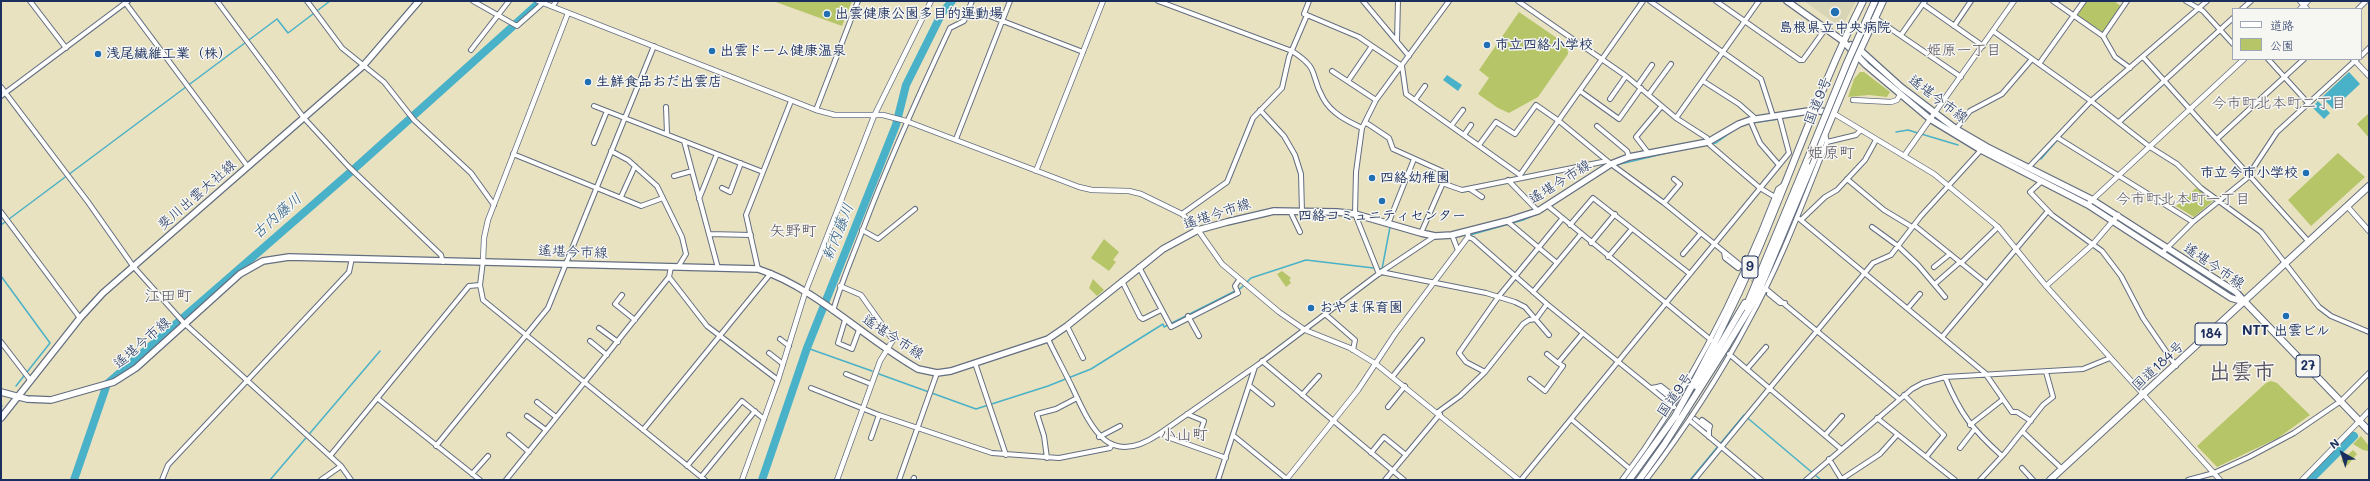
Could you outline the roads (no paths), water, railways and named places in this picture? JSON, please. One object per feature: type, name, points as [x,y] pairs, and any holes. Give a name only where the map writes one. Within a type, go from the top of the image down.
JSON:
[{"type":"main road","name":"斐川出雲大社線","points":[[1,418],[80,318],[133,266],[363,66],[419,1]]},
{"type":"main road","points":[[1787,1],[1843,41]]},
{"type":"main road","name":"9","points":[[1674,418],[1729,314],[1758,250],[1843,41],[1863,1]]},
{"type":"main road","name":"国道9号","points":[[1639,480],[1704,384],[1726,347],[1748,305],[1847,63],[1875,1]]},
{"type":"main road","name":"9","points":[[1726,347],[1747,313],[1780,243],[1833,113],[1883,1]]},
{"type":"main road","name":"遙堪今市線","points":[[1843,41],[1860,50],[1901,87],[1956,129],[2028,168],[2091,199],[2118,215],[2236,292],[2245,302]]},
{"type":"main road","name":"遙堪今市線","points":[[1843,41],[1857,57],[1930,119],[1981,150],[2088,205],[2231,298],[2245,302]]},
{"type":"main road","name":"遙堪今市線","points":[[1,392],[38,401],[51,400],[102,387],[114,382],[136,368],[240,274],[263,261],[289,257],[758,269],[771,273],[807,294],[918,369],[937,373],[951,371],[1048,339],[1068,326],[1139,267],[1174,242],[1198,230],[1259,213],[1290,211],[1355,214],[1435,236],[1468,235],[1538,211],[1548,206],[1609,162],[1708,142],[1739,124],[1753,120],[1815,110],[1833,113]]},
{"type":"main road","name":"国道184号","points":[[2050,480],[2176,366],[2369,186]]},
{"type":"main road","name":"国道9号","points":[[1629,480],[1674,418],[1714,358],[1758,278]]},
{"type":"main road","name":"27","points":[[2245,302],[2369,431]]},
{"type":"street","points":[[30,1],[66,48]]},
{"type":"street","points":[[217,1],[304,118],[348,166],[441,255],[443,262]]},
{"type":"street","points":[[307,1],[329,34],[363,66],[384,82],[414,120],[471,173],[494,205]]},
{"type":"street","points":[[473,1],[517,26],[541,2],[816,110],[849,117],[883,116],[906,121],[1036,171],[1092,190],[1129,191],[1141,194],[1182,214],[1198,230],[1222,264],[1239,280],[1305,330],[1353,350],[1376,364],[1439,413],[1520,480],[1571,420],[1789,153],[1761,79],[1650,1]]},
{"type":"street","points":[[471,50],[510,1]]},
{"type":"street","points":[[553,6],[556,1]]},
{"type":"street","points":[[816,110],[858,1]]},
{"type":"street","points":[[742,480],[807,294],[874,116],[931,1]]},
{"type":"street","points":[[832,311],[881,178],[906,121],[950,28],[964,21],[972,1]]},
{"type":"street","points":[[956,140],[1010,1]]},
{"type":"street","points":[[1036,171],[1103,1]]},
{"type":"street","points":[[1158,1],[1292,51],[1308,62],[1315,73],[1323,98],[1333,111],[1362,128]]},
{"type":"street","points":[[1309,1],[1304,14],[1359,37],[1402,66]]},
{"type":"street","points":[[1363,1],[1409,56]]},
{"type":"street","points":[[1397,41],[1398,1]]},
{"type":"street","points":[[1380,273],[1355,214],[1356,172],[1362,128],[1376,100],[1449,1]]},
{"type":"street","points":[[1518,1],[1525,3],[1640,86],[1661,107],[1707,138],[1710,145],[1760,188],[1775,197]]},
{"type":"street","points":[[1521,176],[1601,59],[1643,1]]},
{"type":"street","points":[[1716,1],[1800,60],[1803,60],[1826,28]]},
{"type":"street","points":[[1676,118],[1759,1]]},
{"type":"street","points":[[1954,26],[1971,1]]},
{"type":"street","points":[[1904,156],[2014,1]]},
{"type":"street","points":[[2053,1],[2103,36],[2115,57],[2130,68]]},
{"type":"street","points":[[2039,64],[2084,1]]},
{"type":"street","points":[[2103,36],[2127,1]]},
{"type":"street","points":[[2186,1],[2198,9],[2232,43]]},
{"type":"street","points":[[2028,168],[2058,138],[2091,101],[2207,1]]},
{"type":"street","points":[[2243,8],[2251,1]]},
{"type":"street","points":[[2300,1],[2303,8]]},
{"type":"street","points":[[2303,8],[2308,1]]},
{"type":"street","points":[[1,96],[126,2],[248,167]]},
{"type":"street","points":[[1901,35],[1924,3],[1983,46]]},
{"type":"street","points":[[969,8],[1083,52]]},
{"type":"street","points":[[568,13],[513,154],[494,205],[484,238],[480,285],[483,300],[705,480]]},
{"type":"street","points":[[1182,214],[1227,182],[1253,118],[1282,88],[1292,51],[1307,16]]},
{"type":"street","points":[[1875,18],[1961,77]]},
{"type":"street","points":[[2119,122],[2232,19]]},
{"type":"street","points":[[1993,31],[2091,101],[2150,147],[2177,164],[2201,188],[2221,201],[2261,232],[2319,307],[2331,316],[2369,332]]},
{"type":"street","points":[[436,446],[548,308],[654,46]]},
{"type":"street","points":[[1348,82],[1372,46]]},
{"type":"street","points":[[2143,57],[2249,174],[2252,181],[2308,242]]},
{"type":"street","points":[[1956,129],[1970,111],[2002,94],[2013,84],[2032,59]]},
{"type":"street","points":[[2088,205],[2091,199],[2191,110],[2243,60]]},
{"type":"street","points":[[2269,60],[2308,103]]},
{"type":"street","points":[[2217,139],[2303,60]]},
{"type":"street","points":[[2162,253],[2165,247],[2193,222],[2221,201],[2246,179],[2277,132],[2355,60],[2369,76]]},
{"type":"street","points":[[1649,94],[1671,64]]},
{"type":"street","points":[[1580,90],[1619,119],[1652,65]]},
{"type":"street","points":[[1402,66],[1404,91],[1521,176]]},
{"type":"street","points":[[1332,71],[1376,100]]},
{"type":"street","points":[[1610,98],[1626,76]]},
{"type":"street","points":[[1703,81],[1739,104],[1753,120],[1760,143],[1779,165]]},
{"type":"street","points":[[1415,100],[1425,86]]},
{"type":"street","points":[[1,87],[88,202],[133,266],[184,323],[341,466],[351,480]]},
{"type":"street","points":[[1852,100],[1891,102],[1897,100],[1900,95]]},
{"type":"street","points":[[758,269],[746,215],[791,101]]},
{"type":"street","points":[[1479,146],[1496,122],[1516,134],[1536,105],[1559,121],[1609,162],[1664,203],[1744,268]]},
{"type":"street","points":[[594,106],[763,172]]},
{"type":"street","points":[[666,107],[667,134]]},
{"type":"street","points":[[1649,154],[1636,137],[1661,107]]},
{"type":"street","points":[[1260,110],[1284,136],[1295,155],[1297,165],[1302,174],[1302,212]]},
{"type":"street","points":[[1451,126],[1463,110]]},
{"type":"street","points":[[594,143],[607,111]]},
{"type":"street","points":[[1833,113],[1949,185],[1998,227],[2046,286],[2220,480]]},
{"type":"street","points":[[1365,122],[1389,138],[1393,149],[1444,172],[1446,176],[1421,233]]},
{"type":"street","points":[[1464,135],[1471,125]]},
{"type":"street","points":[[1598,126],[1628,151],[1629,158]]},
{"type":"street","points":[[1827,142],[1856,135],[1861,130]]},
{"type":"street","points":[[1646,480],[1665,456],[1689,420],[1749,322],[1805,198],[1827,142],[1825,133]]},
{"type":"street","points":[[2058,138],[2193,222]]},
{"type":"street","points":[[1801,220],[1847,179],[1864,160],[1876,140]]},
{"type":"street","points":[[684,141],[718,268]]},
{"type":"street","points":[[1694,480],[1873,263],[1891,255],[1913,226],[1981,150]]},
{"type":"street","points":[[611,151],[635,166],[657,186],[682,237],[686,254],[678,267]]},
{"type":"street","points":[[513,154],[641,206],[663,198]]},
{"type":"street","points":[[699,200],[717,154]]},
{"type":"street","points":[[1388,224],[1414,159]]},
{"type":"street","points":[[1442,183],[1462,190],[1521,176],[1609,162]]},
{"type":"street","points":[[722,188],[730,192],[742,163]]},
{"type":"street","points":[[621,197],[635,166]]},
{"type":"street","points":[[674,176],[692,172]]},
{"type":"street","points":[[1664,203],[1680,184],[1674,179]]},
{"type":"street","points":[[1847,179],[1884,210],[1913,226],[1986,283]]},
{"type":"street","points":[[1508,180],[1538,211]]},
{"type":"street","points":[[2042,181],[2030,192],[2048,211],[2102,251],[2121,276],[2143,318],[2176,366]]},
{"type":"street","points":[[1622,480],[1674,407],[1711,340],[1778,189],[1784,184]]},
{"type":"street","points":[[1802,187],[1805,198]]},
{"type":"street","points":[[1470,188],[1482,197]]},
{"type":"street","points":[[1570,225],[1593,198],[1690,274]]},
{"type":"street","points":[[1548,206],[1608,257],[1666,302],[1711,340]]},
{"type":"street","points":[[2347,206],[2369,231]]},
{"type":"street","points":[[862,230],[878,239],[915,209]]},
{"type":"street","points":[[1290,211],[1300,232]]},
{"type":"street","points":[[1942,337],[2048,211]]},
{"type":"street","points":[[1,212],[80,318]]},
{"type":"street","points":[[1591,243],[1615,214]]},
{"type":"street","points":[[2046,286],[2092,244],[2118,215]]},
{"type":"street","points":[[1797,217],[1986,374],[2002,400],[2012,412],[2017,412],[2030,421]]},
{"type":"street","points":[[1485,372],[1466,362],[1459,354],[1499,296],[1562,219]]},
{"type":"street","points":[[1507,222],[1557,263]]},
{"type":"street","points":[[1872,227],[1898,246],[1918,265],[1945,297]]},
{"type":"street","points":[[1936,283],[1961,263],[1998,227]]},
{"type":"street","points":[[1608,257],[1631,230]]},
{"type":"street","points":[[1683,254],[1701,233]]},
{"type":"street","points":[[709,234],[751,235]]},
{"type":"street","points":[[1533,292],[1581,234]]},
{"type":"street","points":[[1452,235],[1457,248]]},
{"type":"street","points":[[1234,436],[1287,480],[1335,422],[1376,364],[1395,334],[1435,282],[1457,248],[1468,235],[1533,292],[1674,407]]},
{"type":"street","points":[[1048,339],[1087,419],[1099,437],[1112,444],[1131,448],[1145,444],[1256,366],[1380,273],[1435,236]]},
{"type":"street","points":[[1756,240],[1758,250]]},
{"type":"street","points":[[1780,243],[1781,252]]},
{"type":"street","points":[[1724,252],[1725,258],[1738,268]]},
{"type":"street","points":[[1934,267],[1950,254]]},
{"type":"street","points":[[162,480],[168,465],[348,272],[352,258]]},
{"type":"street","points":[[506,480],[669,277],[671,267]]},
{"type":"street","points":[[1139,267],[1171,326],[1188,316],[1238,293],[1235,286],[1239,280]]},
{"type":"street","points":[[643,430],[771,273]]},
{"type":"street","points":[[1380,273],[1435,282],[1499,296],[1525,307],[1549,335]]},
{"type":"street","points":[[669,277],[707,326],[720,334],[778,380]]},
{"type":"street","points":[[1122,281],[1140,317],[1143,318],[1161,310]]},
{"type":"street","points":[[330,456],[470,286],[480,285]]},
{"type":"street","points":[[838,480],[871,384],[887,349],[893,340],[861,295],[840,286]]},
{"type":"street","points":[[1765,288],[1785,303],[1899,399]]},
{"type":"street","points":[[1769,294],[1780,303],[1785,303]]},
{"type":"street","points":[[1908,308],[1920,294]]},
{"type":"street","points":[[622,295],[615,304],[635,320]]},
{"type":"street","points":[[1385,480],[1439,413],[1460,396],[1485,372],[1523,324],[1529,320],[1536,319],[1548,304]]},
{"type":"street","points":[[1727,305],[1729,314]]},
{"type":"street","points":[[1747,313],[1749,322]]},
{"type":"street","points":[[1325,314],[1356,340],[1353,350]]},
{"type":"street","points":[[1188,316],[1199,336]]},
{"type":"street","points":[[845,320],[838,343],[852,349],[860,330]]},
{"type":"street","points":[[1068,326],[1083,358]]},
{"type":"street","points":[[599,328],[618,342]]},
{"type":"street","points":[[1558,363],[1583,333]]},
{"type":"street","points":[[780,339],[789,346]]},
{"type":"street","points":[[1393,376],[1422,340]]},
{"type":"street","points":[[590,341],[607,355]]},
{"type":"street","points":[[1,342],[31,381]]},
{"type":"street","points":[[1747,369],[1766,347]]},
{"type":"street","points":[[769,353],[783,364]]},
{"type":"street","points":[[1530,379],[1545,391],[1563,366],[1547,354]]},
{"type":"street","points":[[1729,354],[1841,449]]},
{"type":"street","points":[[1806,480],[1899,399],[1923,383],[1945,377],[2083,369],[2110,358]]},
{"type":"street","points":[[1262,361],[1404,480]]},
{"type":"street","points":[[975,363],[1006,455]]},
{"type":"street","points":[[1218,480],[1234,436],[1256,366]]},
{"type":"street","points":[[1980,480],[2023,432],[2030,421],[2053,397],[2046,372]]},
{"type":"street","points":[[899,480],[937,373]]},
{"type":"street","points":[[2188,480],[2214,473],[2249,457],[2294,433],[2341,401],[2369,373]]},
{"type":"street","points":[[846,374],[871,384]]},
{"type":"street","points":[[1302,395],[1319,376]]},
{"type":"street","points":[[1945,377],[1954,400],[1970,425],[2002,456]]},
{"type":"street","points":[[1704,384],[1705,393]]},
{"type":"street","points":[[1250,386],[1272,404]]},
{"type":"street","points":[[1388,407],[1405,386]]},
{"type":"street","points":[[1651,388],[1661,386],[1671,394]]},
{"type":"street","points":[[1656,387],[1672,399]]},
{"type":"street","points":[[811,388],[879,415],[992,453],[1059,458],[1110,448],[1112,444]]},
{"type":"street","points":[[1904,395],[1944,435],[1926,457]]},
{"type":"street","points":[[377,398],[479,480]]},
{"type":"street","points":[[1048,458],[1044,436],[1037,414],[1056,409],[1077,398]]},
{"type":"street","points":[[1970,425],[2002,400]]},
{"type":"street","points":[[687,466],[742,401],[764,419]]},
{"type":"street","points":[[537,402],[556,417]]},
{"type":"street","points":[[701,477],[755,411]]},
{"type":"street","points":[[2302,480],[2369,411]]},
{"type":"street","points":[[1187,414],[1204,421],[1199,436]]},
{"type":"street","points":[[870,438],[879,415]]},
{"type":"street","points":[[527,416],[546,430]]},
{"type":"street","points":[[1825,435],[1842,416]]},
{"type":"street","points":[[1877,418],[1955,480]]},
{"type":"street","points":[[1695,419],[1709,430]]},
{"type":"street","points":[[1571,420],[1630,469]]},
{"type":"street","points":[[1689,420],[1761,480]]},
{"type":"street","points":[[1702,420],[1710,426],[1709,437]]},
{"type":"street","points":[[1099,437],[1120,426]]},
{"type":"street","points":[[1960,448],[1974,430]]},
{"type":"street","points":[[2023,432],[2062,469]]},
{"type":"street","points":[[1159,434],[1226,458]]},
{"type":"street","points":[[509,435],[529,452]]},
{"type":"street","points":[[1829,459],[1842,480],[1880,454],[1897,435]]},
{"type":"street","points":[[1371,453],[1384,437],[1406,455]]},
{"type":"street","points":[[1650,442],[1650,452]]},
{"type":"street","points":[[1664,445],[1665,456]]},
{"type":"street","points":[[472,474],[488,456]]},
{"type":"street","points":[[321,480],[341,466]]},
{"type":"street","points":[[2022,468],[2033,480]]},
{"type":"water","points":[[2349,72],[2360,84],[2333,109],[2322,97]]},
{"type":"water","points":[[1447,75],[1462,85],[1458,91],[1443,80]]},
{"type":"water","points":[[2318,101],[2330,113],[2324,119],[2312,107]]},
{"type":"waterway","points":[[1,225],[277,19],[288,33],[330,1]]},
{"type":"waterway","name":"古内藤川","points":[[74,480],[107,384],[354,169],[541,1]]},
{"type":"waterway","name":"新内藤川","points":[[762,480],[807,348],[896,125],[906,85],[942,13],[952,1]]},
{"type":"waterway","points":[[2089,106],[2107,90]]},
{"type":"waterway","points":[[1752,123],[1778,119]]},
{"type":"waterway","points":[[1710,144],[1716,143],[1734,130]]},
{"type":"waterway","points":[[1896,132],[1908,130],[1958,145]]},
{"type":"waterway","points":[[2041,159],[2064,132]]},
{"type":"waterway","points":[[1616,165],[1675,151]]},
{"type":"waterway","points":[[1542,211],[1603,172]]},
{"type":"waterway","points":[[1470,235],[1523,220],[1539,213]]},
{"type":"waterway","points":[[879,374],[976,409],[1048,386],[1091,369],[1163,324],[1164,327],[1241,288],[1251,278],[1306,260],[1382,269],[1390,227]]},
{"type":"waterway","points":[[1440,238],[1466,235]]},
{"type":"waterway","points":[[1,276],[50,343],[16,386]]},
{"type":"waterway","points":[[807,348],[872,371]]},
{"type":"waterway","points":[[270,480],[380,351]]},
{"type":"waterway","points":[[1690,480],[1744,415],[1821,480]]},
{"type":"waterway","points":[[2310,480],[2354,436]]},
{"type":"tunnel","points":[[1738,268],[1758,285]]},
{"type":"tunnel","points":[[1673,400],[1694,417]]},
{"type":"place","name":"島根県立中央病院","points":[[1835,12]]},
{"type":"place","name":"出雲健康公園多目的運動場","points":[[827,14]]},
{"type":"place","name":"市立四絡小学校","points":[[1487,45]]},
{"type":"place","name":"出雲ドーム健康温泉","points":[[712,51]]},
{"type":"place","name":"浅尾繊維工業（株）","points":[[98,54]]},
{"type":"place","name":"生鮮食品おだ出雲店","points":[[588,82]]},
{"type":"place","name":"市立今市小学校","points":[[2306,173]]},
{"type":"place","name":"四絡幼稚園","points":[[1372,178]]},
{"type":"place","name":"四絡コミュニティセンター","points":[[1382,201]]},
{"type":"place","name":"おやま保育園","points":[[1311,308]]},
{"type":"place","name":"NTT 出雲ビル","points":[[2286,316]]},
{"type":"district","name":"姫原一丁目","points":[[1964,50]]},
{"type":"district","name":"今市町北本町二丁目","points":[[2279,103]]},
{"type":"district","name":"姫原町","points":[[1831,153]]},
{"type":"district","name":"今市町北本町一丁目","points":[[2183,199]]},
{"type":"district","name":"矢野町","points":[[793,231]]},
{"type":"district","name":"江田町","points":[[168,296]]},
{"type":"district","name":"出雲市","points":[[2242,372]]},
{"type":"district","name":"小山町","points":[[1184,435]]}]
